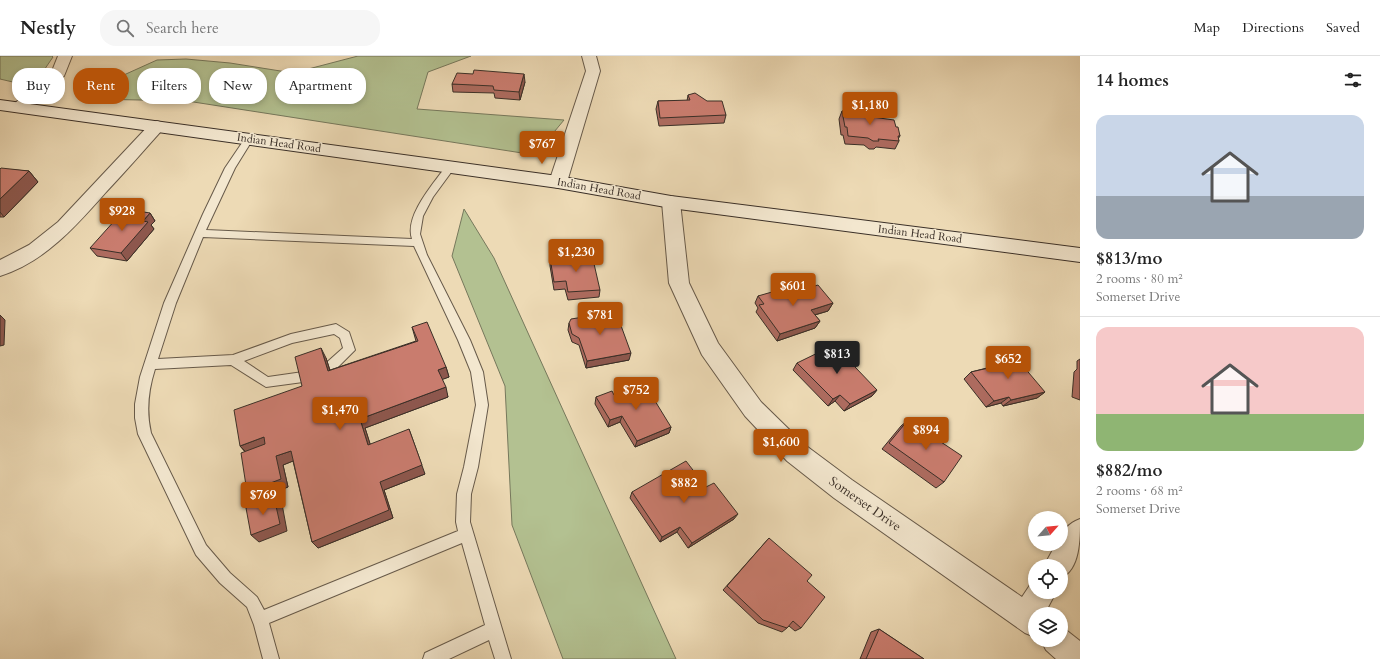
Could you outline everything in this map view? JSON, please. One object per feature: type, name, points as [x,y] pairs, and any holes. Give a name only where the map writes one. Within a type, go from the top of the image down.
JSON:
[{"type":"main road","points":[[19,107],[59,73],[65,56]]},
{"type":"main road","points":[[558,182],[593,71],[589,56]]},
{"type":"main road","name":"Indian Head Road","points":[[0,105],[558,182],[671,202],[1080,255]]},
{"type":"main road","points":[[0,269],[36,250],[65,227],[157,126]]},
{"type":"main road","name":"Somerset Drive","points":[[671,202],[680,283],[710,349],[753,409],[796,453],[843,489],[1028,617]]},
{"type":"main road","points":[[1063,559],[1080,532]]},
{"type":"main road","points":[[1064,647],[1079,659]]},
{"type":"lane","points":[[249,139],[230,168],[200,233],[170,304],[150,364],[141,404],[145,434],[201,550],[225,578],[252,602],[260,619],[271,659]]},
{"type":"lane","points":[[450,167],[429,196],[418,216],[415,234],[452,317],[464,340],[477,372],[482,405],[464,494],[463,522],[503,659]]},
{"type":"lane","points":[[200,233],[418,243]]},
{"type":"lane","points":[[150,364],[233,360],[291,339],[336,329],[345,335],[349,350],[329,368]]},
{"type":"lane","points":[[233,360],[266,382],[303,377]]},
{"type":"lane","points":[[260,619],[466,535]]},
{"type":"lane","points":[[431,659],[494,629]]},
{"type":"green space","points":[[0,56],[53,57],[45,68],[12,68],[12,82],[0,79]]},
{"type":"green space","points":[[358,56],[471,56],[428,72],[417,109],[564,120],[535,155],[201,103],[201,68],[139,68],[157,60],[186,59],[230,63],[262,68],[209,68],[209,104],[267,104],[267,69],[275,70],[275,104],[366,104],[366,68],[312,68]]},
{"type":"green space","points":[[137,69],[137,100],[129,100],[129,73]]},
{"type":"green space","points":[[464,209],[494,258],[676,659],[563,659],[512,525],[505,386],[452,256]]},
{"type":"building","points":[[474,70],[524,74],[519,92],[494,90],[493,86],[452,84],[457,73],[473,74]]},
{"type":"building","points":[[695,93],[707,101],[722,101],[726,115],[660,118],[658,101],[690,100],[688,95]]},
{"type":"building","points":[[853,110],[871,112],[872,117],[894,120],[896,127],[898,127],[900,136],[898,136],[899,141],[878,139],[879,141],[873,141],[868,138],[848,136],[842,111],[854,112]]},
{"type":"building","points":[[0,169],[29,171],[0,199]]},
{"type":"building","points":[[125,209],[150,213],[143,221],[148,222],[121,253],[90,248]]},
{"type":"building","points":[[592,255],[600,290],[568,292],[566,281],[554,282],[550,258]]},
{"type":"building","points":[[818,285],[833,303],[811,310],[820,321],[780,334],[759,305],[764,304],[758,296],[786,288],[791,293]]},
{"type":"building","points":[[616,312],[631,353],[587,361],[579,338],[572,334],[569,323],[571,319]]},
{"type":"building","points":[[427,322],[446,367],[438,370],[446,387],[360,419],[368,445],[409,429],[422,465],[380,482],[389,510],[312,542],[291,451],[276,456],[281,479],[247,492],[241,453],[265,444],[264,437],[240,446],[234,410],[302,386],[295,357],[321,348],[328,371],[418,341],[412,327]]},
{"type":"building","points":[[834,345],[877,390],[850,404],[840,395],[833,399],[797,363]]},
{"type":"building","points":[[1012,353],[1045,392],[1011,400],[1009,397],[994,401],[971,372],[1006,364],[1000,356]]},
{"type":"building","points":[[644,383],[671,427],[637,441],[622,416],[610,420],[596,397],[612,391],[614,395]]},
{"type":"building","points":[[908,420],[962,456],[944,482],[889,443]]},
{"type":"building","points":[[686,461],[706,487],[714,483],[738,514],[692,543],[680,527],[662,537],[632,492]]},
{"type":"building","points":[[274,497],[280,524],[251,535],[246,508]]},
{"type":"building","points":[[769,538],[812,575],[807,581],[825,597],[801,628],[793,621],[787,628],[763,620],[727,586]]},
{"type":"building","points":[[879,629],[924,659],[866,659]]}]
